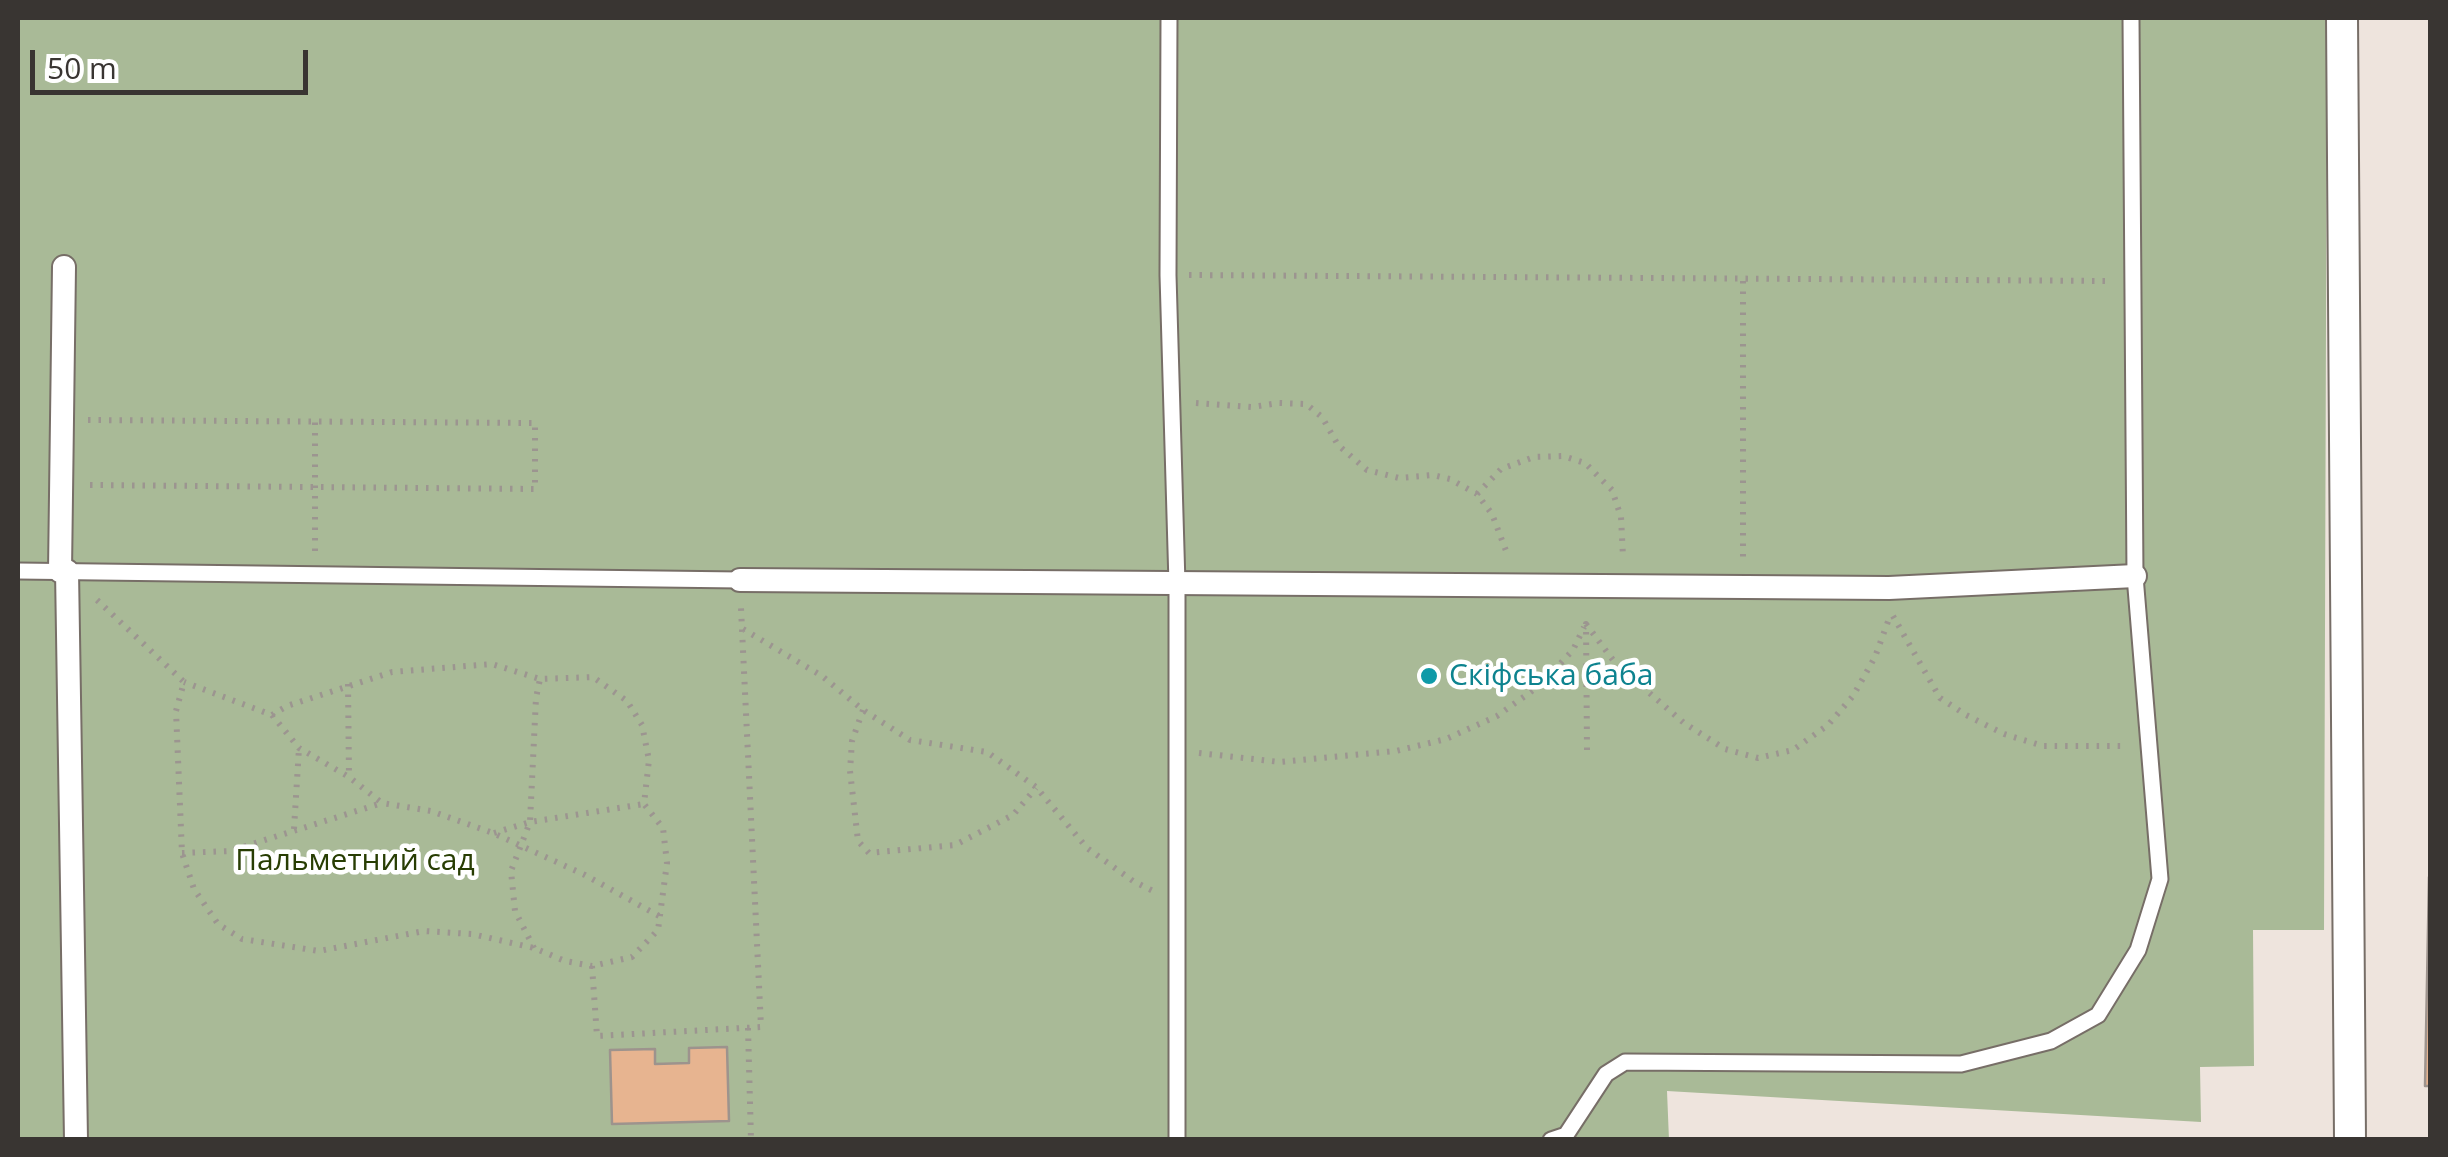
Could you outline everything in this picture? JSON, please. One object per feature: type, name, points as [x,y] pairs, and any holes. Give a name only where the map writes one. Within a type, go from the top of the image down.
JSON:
[{"type":"street","points":[[2342,18],[2350,1140]]},
{"type":"street","points":[[64,266],[61,485],[76,1140]]},
{"type":"street","points":[[740,580],[1889,588],[2135,576]]},
{"type":"lane","points":[[1169,18],[1168,275],[1178,584],[1177,1140]]},
{"type":"lane","points":[[1552,1140],[1566,1135],[1606,1074],[1625,1062],[1961,1064],[2051,1041],[2098,1015],[2138,950],[2160,880],[2135,576],[2131,18]]},
{"type":"lane","points":[[18,571],[740,580]]},
{"type":"path","points":[[1168,275],[2132,281]]},
{"type":"path","points":[[1743,281],[1743,588]]},
{"type":"path","points":[[1170,400],[1221,406],[1306,404],[1322,417],[1338,445],[1367,470],[1399,478],[1433,475],[1450,479],[1477,494],[1492,514],[1508,551],[1506,585]]},
{"type":"path","points":[[61,485],[535,489],[536,424],[62,420]]},
{"type":"path","points":[[314,574],[315,422]]},
{"type":"path","points":[[1477,494],[1500,469],[1534,457],[1563,456],[1585,463],[1612,490],[1622,517],[1622,586]]},
{"type":"path","points":[[64,571],[184,682],[272,715],[299,748],[382,802],[430,812],[493,833],[585,875],[660,917]]},
{"type":"path","points":[[592,966],[598,1036],[761,1027],[740,580]]},
{"type":"path","points":[[1584,586],[1587,750]]},
{"type":"path","points":[[1586,624],[1616,664],[1684,723],[1725,749],[1758,758],[1793,750],[1828,725],[1853,696],[1875,657],[1891,610],[1940,698],[1966,716],[2043,746],[2150,746]]},
{"type":"path","points":[[1178,750],[1280,762],[1396,751],[1446,738],[1496,716],[1539,686],[1573,650],[1586,624]]},
{"type":"path","points":[[742,628],[822,676],[863,710],[910,740],[987,752],[1036,788],[1087,848],[1132,881],[1178,903]]},
{"type":"path","points":[[184,682],[176,711],[182,853],[194,889],[218,924],[242,938],[319,951],[424,931],[472,934],[592,966],[632,957],[658,930],[667,863],[662,828],[644,804],[649,760],[642,725],[628,701],[593,677],[540,679],[492,664],[392,672],[348,684],[272,715]]},
{"type":"path","points":[[534,948],[515,911],[511,871],[530,822],[540,679]]},
{"type":"path","points":[[348,684],[349,777]]},
{"type":"path","points":[[863,710],[852,741],[850,771],[858,841],[869,853],[956,845],[1013,816],[1036,788]]},
{"type":"path","points":[[294,828],[299,748]]},
{"type":"path","points":[[182,853],[230,851],[382,802]]},
{"type":"path","points":[[493,833],[530,822],[644,804]]},
{"type":"path","points":[[748,1028],[751,1140]]},
{"type":"green space","name":"Пальметний сад","points":[[18,18],[2327,18],[2324,930],[2253,930],[2254,1066],[2200,1067],[2201,1122],[1667,1091],[1669,1140],[18,1139]]},
{"type":"building","points":[[2429,877],[2430,1086],[2425,1086]]},
{"type":"building","points":[[727,1047],[729,1121],[612,1124],[610,1050],[655,1049],[655,1064],[689,1063],[689,1048]]},
{"type":"place","name":"Скіфська баба","points":[[1429,676]]}]
